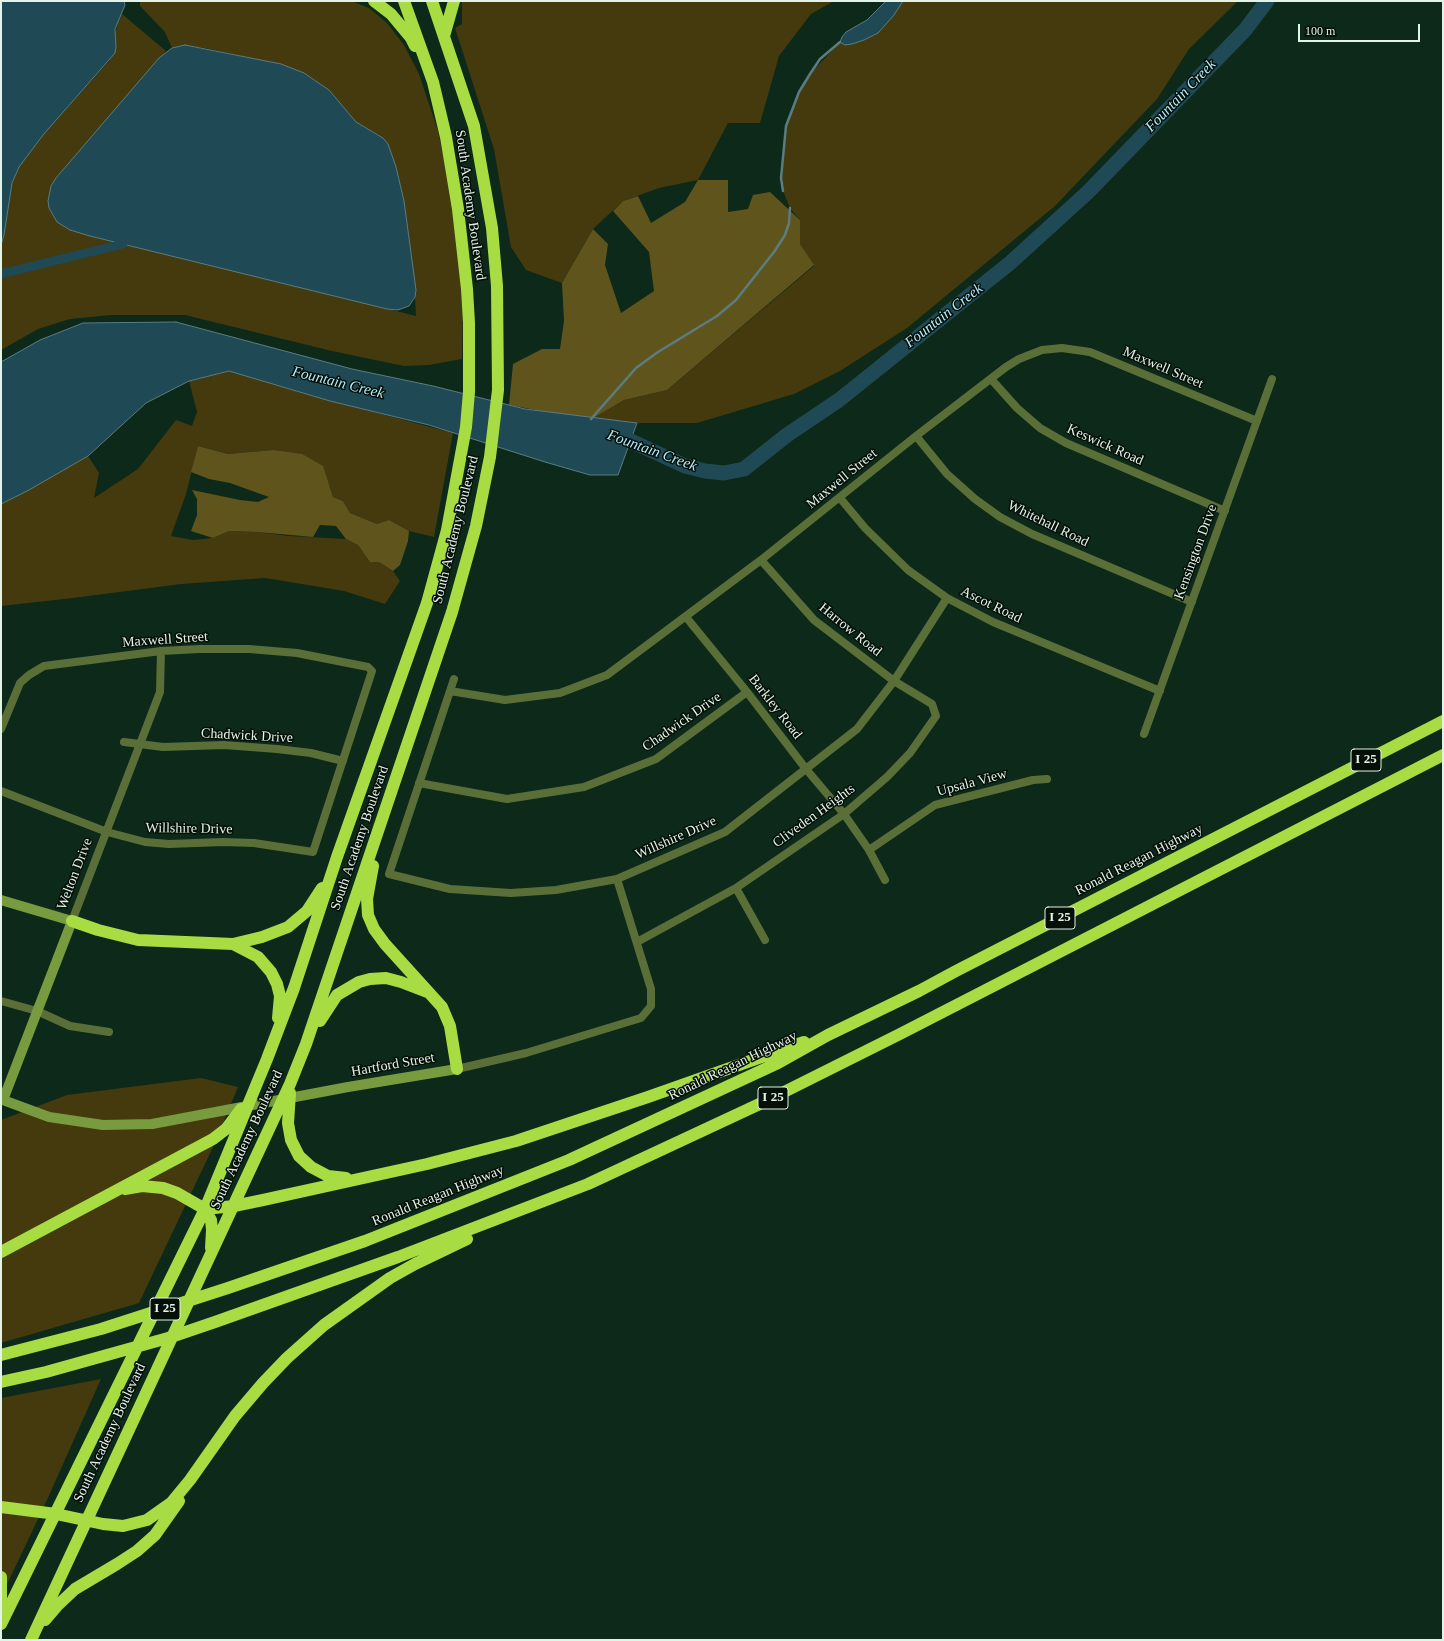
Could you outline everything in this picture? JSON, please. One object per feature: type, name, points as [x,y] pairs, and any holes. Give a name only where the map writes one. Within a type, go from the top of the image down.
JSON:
[{"type":"highway","points":[[374,1],[391,14],[411,38],[433,82]]},
{"type":"highway","name":"South Academy Boulevard","points":[[1,1624],[205,1209],[267,1059],[294,988],[337,857],[427,602],[447,530],[466,427],[469,392],[470,361],[467,289],[458,209],[446,138],[433,82],[404,1]]},
{"type":"highway","name":"South Academy Boulevard","points":[[33,1637],[210,1254],[234,1206],[290,1084],[306,1044],[452,612],[476,526],[492,444],[498,390],[497,286],[492,228],[474,126],[432,1]]},
{"type":"highway","points":[[444,36],[454,1]]},
{"type":"highway","name":"Ronald Reagan Highway","points":[[1,1355],[100,1329],[228,1288],[365,1241],[569,1160],[778,1063],[828,1035],[919,991],[1443,721]]},
{"type":"highway","name":"I 25","points":[[1,1382],[168,1338],[398,1257],[588,1184],[780,1094],[900,1034],[1443,754]]},
{"type":"highway","points":[[380,825],[367,899],[368,915],[374,929],[385,944],[442,1007],[450,1026],[457,1069]]},
{"type":"highway","points":[[72,921],[98,930],[138,940],[233,944],[262,937],[288,927],[307,911],[322,889],[337,857]]},
{"type":"highway","points":[[233,944],[258,957],[271,972],[277,984],[280,996],[280,1008],[267,1059]]},
{"type":"highway","points":[[306,1044],[329,1005],[337,995],[359,982],[370,979],[386,978],[401,982],[431,994]]},
{"type":"highway","points":[[205,1209],[234,1206],[427,1164],[516,1141],[828,1035]]},
{"type":"highway","points":[[290,1084],[288,1123],[290,1140],[299,1156],[312,1167],[328,1176],[353,1179]]},
{"type":"highway","points":[[1,1252],[213,1139],[226,1129],[253,1090]]},
{"type":"highway","points":[[116,1191],[142,1186],[163,1188],[177,1193],[205,1209],[211,1220],[212,1230],[210,1254]]},
{"type":"highway","points":[[1,1507],[56,1514],[103,1524],[123,1526],[147,1520],[171,1503],[190,1480],[235,1416],[263,1383],[287,1358],[324,1325],[408,1267],[490,1229],[533,1206]]},
{"type":"highway","points":[[33,1637],[56,1606],[75,1589],[137,1551],[155,1535],[176,1506],[190,1480]]},
{"type":"highway","points":[[1,1577],[1,1603]]},
{"type":"street","name":"Maxwell Street","points":[[450,691],[506,700],[560,693],[607,675],[761,560],[916,436],[991,379],[1019,359],[1042,350],[1062,348],[1090,352],[1257,422]]},
{"type":"street","name":"Keswick Road","points":[[991,379],[1018,408],[1040,428],[1066,443],[1225,510]]},
{"type":"street","name":"Kensington Drive","points":[[1144,734],[1272,379]]},
{"type":"street","name":"Whitehall Road","points":[[916,436],[947,474],[975,499],[1000,517],[1032,534],[1192,602]]},
{"type":"street","name":"Ascot Road","points":[[840,498],[865,528],[908,570],[947,598],[994,622],[1160,691]]},
{"type":"street","name":"Harrow Road","points":[[761,560],[814,620],[894,681]]},
{"type":"street","name":"Willshire Drive","points":[[419,783],[389,874],[450,889],[512,893],[556,890],[617,879],[725,832],[857,729],[894,681],[947,598]]},
{"type":"street","name":"Barkley Road","points":[[686,617],[747,692],[806,769],[844,814],[869,850],[885,880]]},
{"type":"street","name":"Maxwell Street","points":[[1,729],[20,683],[44,666],[161,651],[249,649],[297,653],[368,666],[372,671],[343,761]]},
{"type":"street","name":"Welton Drive","points":[[2,1101],[160,692],[161,651]]},
{"type":"street","points":[[419,783],[454,679]]},
{"type":"street","name":"Cliveden Heights","points":[[637,942],[736,888],[844,814],[887,777],[910,753],[936,716],[932,704],[894,681]]},
{"type":"street","name":"Chadwick Drive","points":[[419,783],[507,799],[584,787],[656,759],[747,692]]},
{"type":"street","name":"Chadwick Drive","points":[[124,742],[163,747],[224,745],[277,749],[311,753],[343,761]]},
{"type":"street","name":"Willshire Drive","points":[[1,791],[107,832],[145,842],[169,844],[222,842],[254,843],[313,852],[343,761]]},
{"type":"street","name":"Upsala View","points":[[869,850],[936,805],[1033,780],[1047,779]]},
{"type":"street","name":"Hartford Street","points":[[2,1101],[48,1118],[103,1125],[152,1124],[348,1087],[457,1069],[526,1053],[641,1018],[651,1006],[651,989],[617,879]]},
{"type":"street","points":[[736,888],[765,940]]},
{"type":"street","points":[[1,900],[72,921]]},
{"type":"street","points":[[1,1001],[37,1011],[70,1026],[109,1032]]},
{"type":"shaded area","points":[[140,1],[351,1],[369,8],[387,23],[404,45],[419,74],[438,131],[455,213],[463,294],[462,359],[429,365],[404,366],[332,351],[185,315],[111,315],[70,319],[38,329],[1,350],[1,243],[12,183],[19,167],[43,135],[109,61],[118,22],[122,14],[166,51],[56,178],[292,285],[416,316],[416,290],[379,135],[356,122],[329,90],[304,73],[264,61],[205,48],[179,46],[172,48],[165,32],[140,6]]},
{"type":"shaded area","points":[[462,1],[834,1],[811,14],[779,56],[760,123],[728,123],[698,180],[659,188],[623,201],[593,229],[562,283],[526,270],[511,247],[494,149],[455,28],[462,24]]},
{"type":"shaded area","points":[[901,1],[1238,1],[1189,49],[1157,99],[1055,206],[907,328],[840,371],[794,394],[697,423],[637,423],[590,420],[624,400],[667,390],[814,266],[800,244],[800,220],[790,208],[783,191],[781,178],[786,126],[796,100],[810,74],[840,42],[845,45]]},
{"type":"shaded area","points":[[698,180],[728,180],[728,212],[748,209],[753,195],[770,192],[800,220],[800,244],[814,265],[667,390],[624,400],[590,420],[509,405],[513,364],[542,349],[560,349],[564,321],[562,283],[593,229],[608,244],[605,265],[621,313],[654,291],[649,252],[613,211],[623,201],[638,196],[651,223],[685,202]]},
{"type":"shaded area","points":[[230,371],[306,394],[453,433],[434,537],[409,531],[389,520],[377,524],[350,513],[343,501],[333,497],[328,482],[273,450],[228,454],[198,446],[186,494],[171,536],[193,540],[213,538],[229,531],[346,539],[358,545],[370,562],[379,562],[393,571],[400,581],[385,604],[344,591],[265,578],[181,584],[1,606],[1,503],[88,456],[99,473],[94,498],[138,469],[176,420],[192,426],[197,412],[189,381]]},
{"type":"shaded area","points":[[198,446],[228,454],[273,450],[302,454],[323,466],[333,497],[343,501],[350,513],[377,524],[389,520],[409,531],[408,541],[400,565],[393,571],[379,562],[370,562],[358,545],[346,539],[336,526],[320,525],[313,537],[229,531],[213,538],[191,531],[197,515],[197,499],[192,490],[240,500],[258,502],[269,497],[230,483],[209,479],[191,472]]},
{"type":"shaded area","points":[[201,1078],[238,1087],[213,1147],[139,1303],[1,1343],[1,1120],[67,1095]]},
{"type":"shaded area","points":[[101,1379],[47,1500],[1,1597],[1,1398]]},
{"type":"water","points":[[1,1],[124,1],[125,5],[115,29],[115,53],[43,135],[19,167],[12,183],[4,235],[1,245]]},
{"type":"water","points":[[886,1],[903,1],[894,15],[878,33],[852,44],[845,45],[840,42],[846,32],[867,20]]},
{"type":"water","points":[[185,45],[281,64],[304,73],[329,90],[356,122],[383,138],[388,144],[396,167],[404,201],[416,290],[415,297],[409,306],[398,310],[387,309],[90,236],[70,230],[57,222],[49,208],[48,201],[51,186],[56,178],[159,58],[172,48]]},
{"type":"water","points":[[176,322],[352,369],[433,386],[525,409],[637,423],[618,475],[590,475],[429,425],[330,401],[229,371],[189,381],[146,403],[88,456],[29,490],[1,504],[1,362],[40,340],[83,323]]},
{"type":"waterway","name":"Fountain Creek","points":[[611,434],[618,435],[685,466],[705,471],[724,473],[744,469],[787,435],[839,400],[1010,263],[1088,192],[1245,30],[1267,1]]},
{"type":"waterway","points":[[783,191],[781,178],[786,126],[799,92],[820,59],[840,42]]},
{"type":"waterway","points":[[591,419],[636,368],[658,352],[717,316],[736,300],[774,252],[785,235],[789,223],[790,208]]},
{"type":"waterway","points":[[1,274],[123,244]]}]
